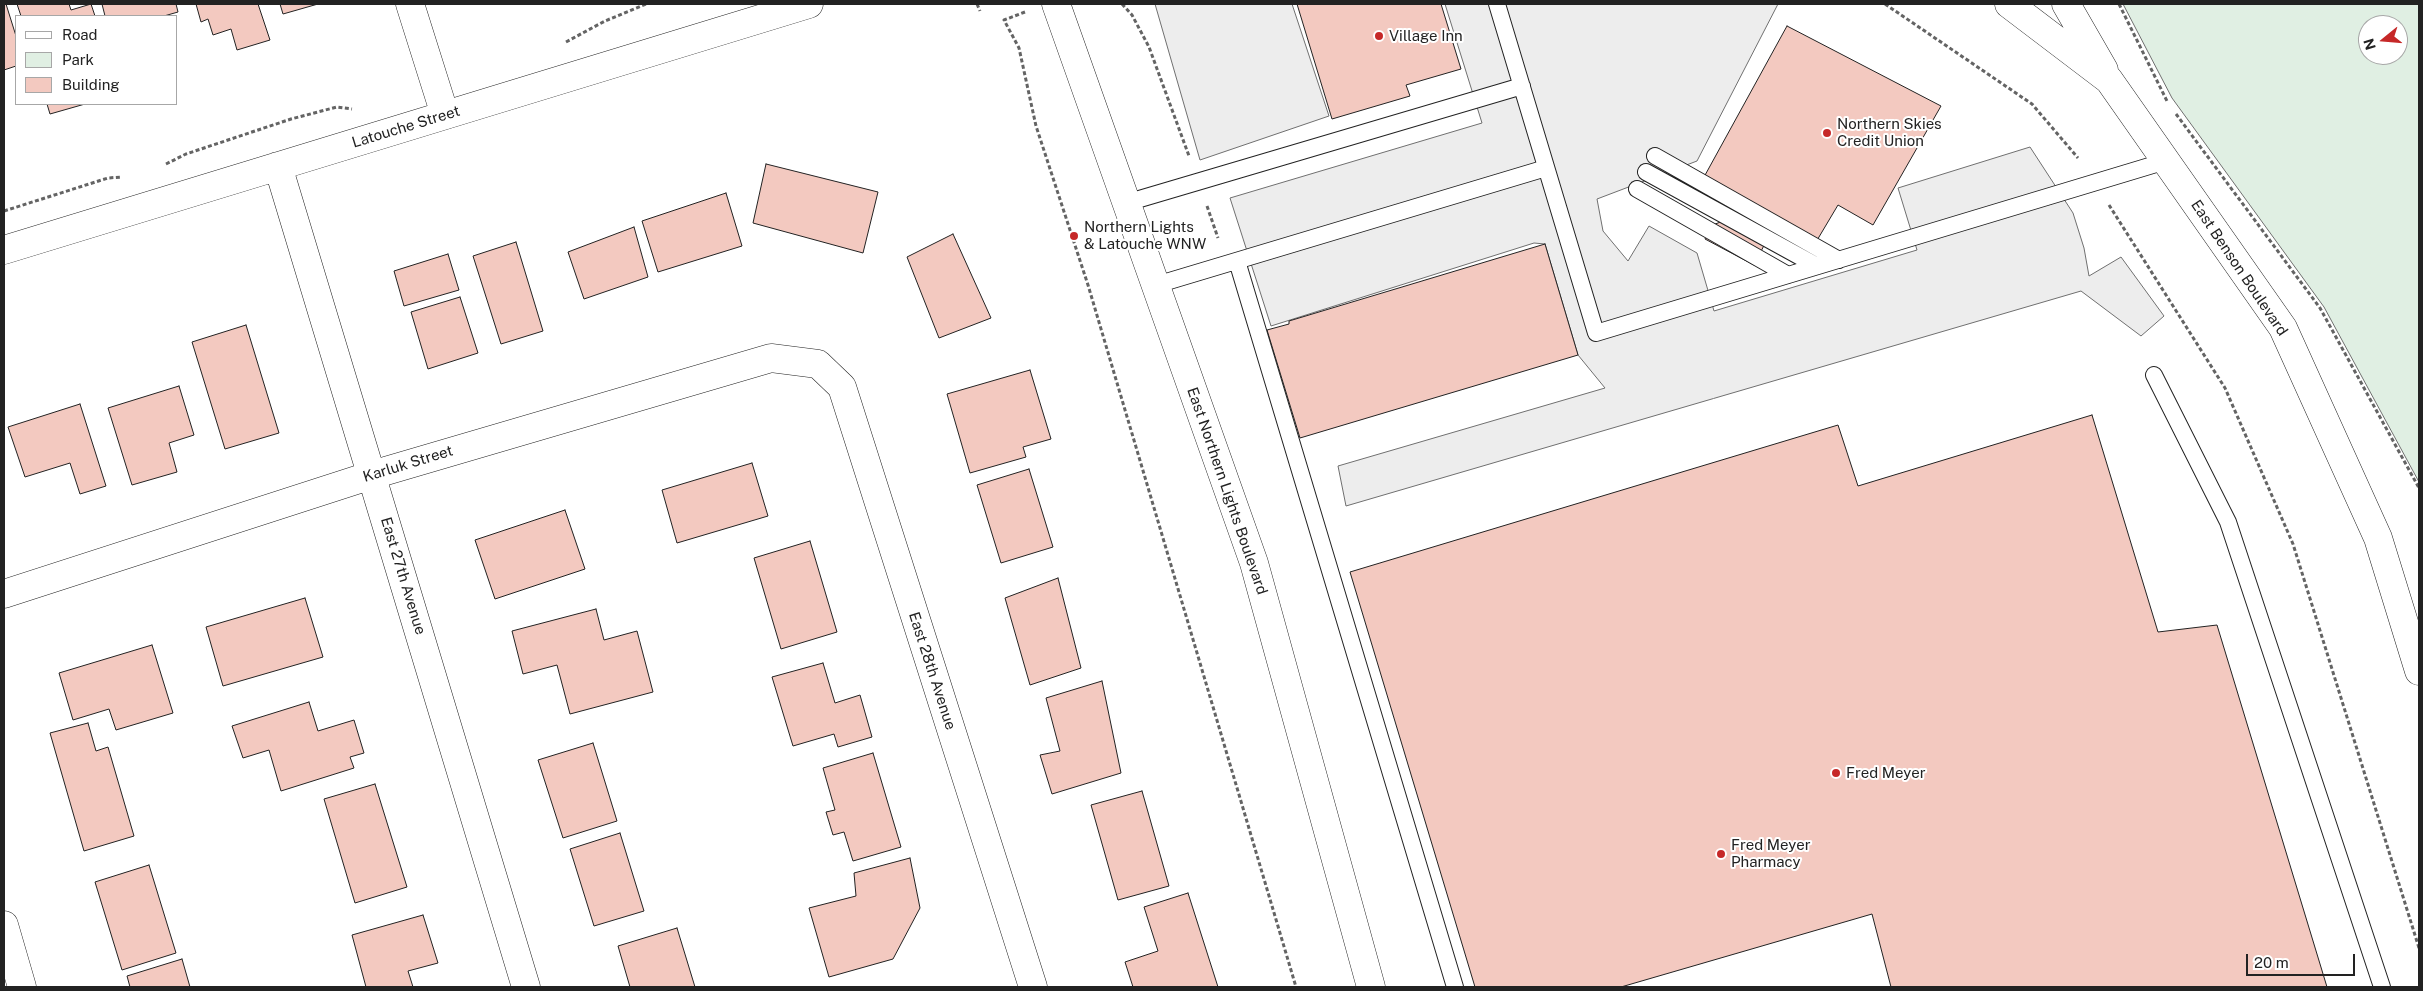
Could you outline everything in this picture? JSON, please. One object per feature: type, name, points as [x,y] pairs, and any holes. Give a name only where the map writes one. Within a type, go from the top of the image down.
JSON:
[{"type":"street","points":[[410,4],[445,115]]},
{"type":"street","name":"Latouche Street","points":[[4,250],[809,4]]},
{"type":"street","name":"East Northern Lights Boulevard","points":[[1056,4],[1254,563],[1371,987]]},
{"type":"street","name":"East Benson Boulevard","points":[[2009,4],[2109,80],[2283,328],[2378,538],[2419,671]]},
{"type":"street","points":[[2066,4],[2109,80]]},
{"type":"street","name":"East 27th Avenue","points":[[278,166],[526,987]]},
{"type":"street","name":"Karluk Street","points":[[4,594],[372,475],[771,358],[818,364]]},
{"type":"street","name":"East 28th Avenue","points":[[818,364],[842,387],[1033,987]]},
{"type":"street","points":[[4,925],[22,987]]},
{"type":"lane","points":[[1497,4],[1596,334],[2166,161]]},
{"type":"lane","points":[[1126,202],[1522,86]]},
{"type":"lane","points":[[1655,156],[1839,260]]},
{"type":"lane","points":[[1156,285],[1546,168]]},
{"type":"lane","points":[[1646,172],[1818,266]]},
{"type":"lane","points":[[1637,189],[1788,275]]},
{"type":"lane","points":[[1237,261],[1454,987]]},
{"type":"lane","points":[[2154,376],[2228,522],[2382,987]]},
{"type":"path","points":[[977,4],[980,11]]},
{"type":"path","points":[[2119,4],[2167,102]]},
{"type":"path","points":[[1004,20],[1019,48],[1036,126],[1091,295],[1296,987]]},
{"type":"path","points":[[160,167],[186,154],[292,119],[337,107],[351,108],[358,112]]},
{"type":"path","points":[[2173,110],[2320,308],[2419,488]]},
{"type":"path","points":[[4,211],[108,178],[125,177]]},
{"type":"green space","points":[[2123,4],[2419,4],[2419,482],[2324,307],[2172,98]]},
{"type":"shaded area","points":[[1155,4],[1292,4],[1329,116],[1200,160]]},
{"type":"shaded area","points":[[1445,4],[1778,4],[1697,161],[1597,199],[1603,231],[1628,261],[1649,226],[1697,253],[1714,311],[1917,250],[1898,188],[2030,147],[2073,213],[2084,248],[2089,276],[2121,257],[2164,316],[2141,336],[2081,291],[1346,506],[1338,466],[1605,388],[1578,355],[1545,244],[1534,243],[1271,326],[1230,198],[1482,123]]},
{"type":"building","points":[[4,4],[6,4],[15,33],[15,66],[4,70]]},
{"type":"building","points":[[17,4],[69,4],[71,10],[91,4],[95,15],[21,15]]},
{"type":"building","points":[[102,4],[176,4],[178,12],[168,15],[105,15]]},
{"type":"building","points":[[196,4],[258,4],[270,40],[237,50],[231,29],[213,35],[208,19],[201,22]]},
{"type":"building","points":[[280,4],[318,4],[283,14]]},
{"type":"building","name":"Village Inn","points":[[1297,4],[1441,4],[1461,69],[1406,85],[1410,96],[1332,119]]},
{"type":"building","name":"Northern Skies Credit Union","points":[[1787,26],[1941,106],[1873,225],[1838,205],[1816,242],[1777,220],[1754,265],[1705,239],[1710,226],[1731,218],[1740,198],[1704,177]]},
{"type":"building","points":[[47,105],[82,105],[50,114]]},
{"type":"building","points":[[766,164],[878,192],[863,253],[753,223]]},
{"type":"building","points":[[726,193],[742,246],[658,272],[642,221]]},
{"type":"building","points":[[634,227],[648,277],[584,299],[568,252]]},
{"type":"building","points":[[953,234],[991,318],[939,338],[907,257]]},
{"type":"building","points":[[516,242],[543,331],[501,344],[473,256]]},
{"type":"building","points":[[1545,244],[1578,355],[1300,438],[1267,330],[1289,324],[1289,321]]},
{"type":"building","points":[[448,254],[459,290],[404,306],[394,271]]},
{"type":"building","points":[[460,297],[478,353],[428,369],[411,312]]},
{"type":"building","points":[[246,325],[279,433],[225,449],[192,342]]},
{"type":"building","points":[[1030,370],[1051,439],[1023,447],[1026,457],[970,473],[947,394]]},
{"type":"building","points":[[179,386],[194,435],[169,443],[177,472],[132,485],[108,408]]},
{"type":"building","points":[[80,404],[106,486],[80,494],[70,463],[25,477],[8,427]]},
{"type":"building","name":"Fred Meyer","points":[[2092,415],[2158,632],[2217,625],[2327,987],[1891,987],[1872,914],[1621,987],[1475,987],[1350,572],[1838,425],[1858,486]]},
{"type":"building","points":[[752,463],[768,516],[677,543],[662,490]]},
{"type":"building","points":[[1029,469],[1053,547],[1001,563],[977,485]]},
{"type":"building","points":[[565,510],[585,569],[495,599],[475,540]]},
{"type":"building","points":[[810,541],[837,632],[781,649],[754,558]]},
{"type":"building","points":[[1058,578],[1081,668],[1030,685],[1005,598]]},
{"type":"building","points":[[305,598],[323,657],[223,686],[206,627]]},
{"type":"building","points":[[596,609],[604,640],[637,631],[653,692],[570,714],[557,665],[523,674],[512,631]]},
{"type":"building","points":[[152,645],[173,713],[116,730],[109,709],[73,720],[59,673]]},
{"type":"building","points":[[823,663],[835,703],[860,695],[872,737],[838,747],[834,734],[793,746],[772,677]]},
{"type":"building","points":[[1102,681],[1121,773],[1052,794],[1040,755],[1060,751],[1046,698]]},
{"type":"building","points":[[309,702],[318,731],[354,720],[364,753],[350,757],[354,768],[281,791],[269,750],[243,758],[232,726]]},
{"type":"building","points":[[88,723],[96,751],[108,747],[134,836],[84,851],[50,733]]},
{"type":"building","points":[[593,743],[617,821],[563,838],[538,760]]},
{"type":"building","points":[[873,753],[901,847],[853,861],[844,832],[833,835],[826,812],[835,810],[823,768]]},
{"type":"building","points":[[375,784],[407,887],[355,903],[324,799]]},
{"type":"building","points":[[1142,791],[1169,886],[1118,900],[1091,805]]},
{"type":"building","points":[[620,833],[644,911],[594,926],[570,849]]},
{"type":"building","points":[[910,858],[920,908],[893,959],[829,977],[809,908],[856,896],[854,873]]},
{"type":"building","points":[[149,865],[176,953],[122,970],[95,882]]},
{"type":"building","points":[[1188,893],[1218,987],[1133,987],[1125,962],[1158,951],[1144,907]]},
{"type":"building","points":[[423,915],[438,963],[408,971],[413,987],[366,987],[352,935]]},
{"type":"building","points":[[677,928],[695,987],[630,987],[618,946]]},
{"type":"building","points":[[182,959],[190,987],[130,987],[127,976]]},
{"type":"place","name":"Village Inn","points":[[1379,36]]},
{"type":"place","name":"Northern Skies Credit Union","points":[[1827,133]]},
{"type":"place","name":"Northern Lights & Latouche WNW","points":[[1074,236]]},
{"type":"place","name":"Fred Meyer","points":[[1836,773]]},
{"type":"place","name":"Fred Meyer Pharmacy","points":[[1721,854]]}]
